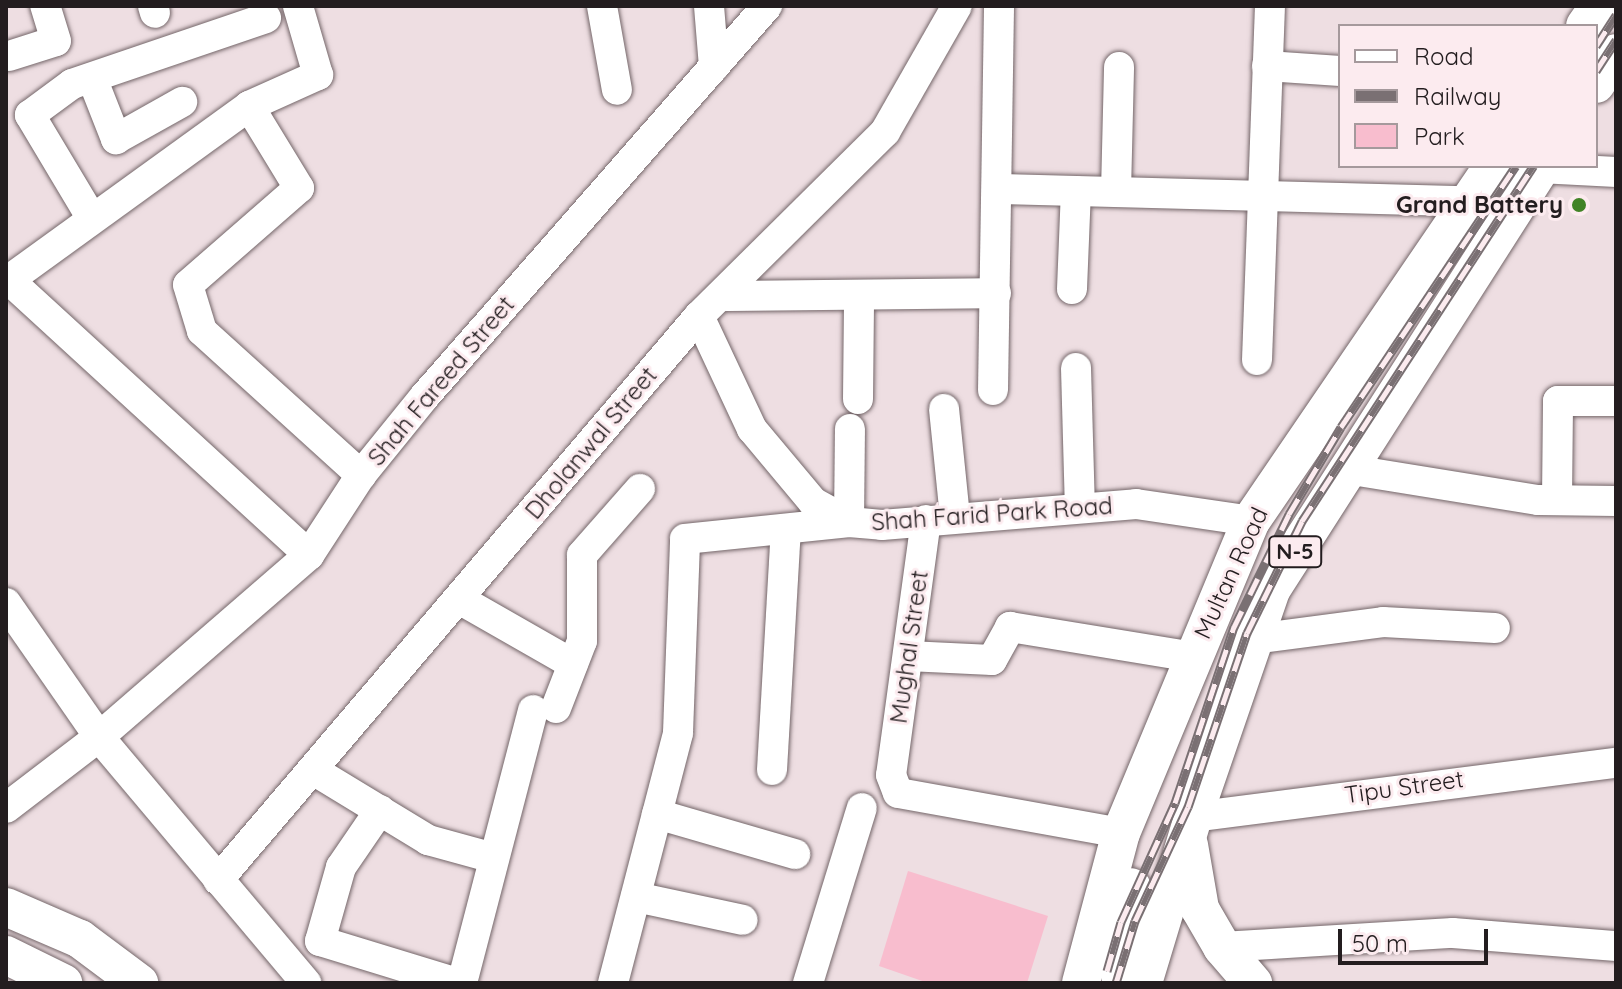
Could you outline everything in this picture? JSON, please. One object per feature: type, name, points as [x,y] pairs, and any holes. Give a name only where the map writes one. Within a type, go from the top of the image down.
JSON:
[{"type":"main road","points":[[1586,24],[1599,6]]},
{"type":"main road","points":[[1598,81],[1616,53]]},
{"type":"main road","name":"Multan Road","points":[[1081,983],[1121,833],[1251,521],[1492,168]]},
{"type":"main road","name":"Multan Road","points":[[1143,983],[1190,826],[1271,590],[1540,168]]},
{"type":"main road","points":[[1121,983],[1120,938],[1168,721]]},
{"type":"main road","points":[[1190,826],[1200,909],[1222,947],[1253,983]]},
{"type":"main road","points":[[6,907],[80,939],[139,983]]},
{"type":"main road","points":[[6,955],[63,983]]},
{"type":"street","points":[[9,56],[56,41],[45,6]]},
{"type":"street","points":[[298,6],[318,75],[249,106],[91,217],[7,281],[309,555]]},
{"type":"street","points":[[602,6],[617,90]]},
{"type":"street","points":[[709,6],[714,67]]},
{"type":"street","name":"Shah Fareed Street","points":[[6,808],[99,737],[309,555],[361,475],[767,6]]},
{"type":"street","name":"Dholanwal Street","points":[[218,880],[710,306],[885,132],[957,6]]},
{"type":"street","points":[[993,390],[999,6]]},
{"type":"street","points":[[1257,360],[1270,6]]},
{"type":"street","points":[[91,217],[30,115],[72,84],[266,18]]},
{"type":"street","points":[[1267,66],[1338,71]]},
{"type":"street","points":[[1116,192],[1119,67]]},
{"type":"street","points":[[92,78],[116,139],[182,102]]},
{"type":"street","points":[[249,106],[299,188],[188,285],[202,331],[361,475]]},
{"type":"street","points":[[1556,168],[1616,172]]},
{"type":"street","points":[[997,189],[1468,201]]},
{"type":"street","points":[[1072,289],[1076,191]]},
{"type":"street","points":[[710,306],[859,295],[996,293]]},
{"type":"street","points":[[858,399],[859,295]]},
{"type":"street","name":"Shah Farid Park Road","points":[[710,306],[752,429],[813,502],[849,522],[940,519],[1080,507],[1176,507],[1251,521]]},
{"type":"street","points":[[1076,368],[1080,507]]},
{"type":"street","points":[[1557,500],[1558,401],[1616,401]]},
{"type":"street","name":"Mughal Street","points":[[944,409],[940,519],[908,656],[891,775],[898,793],[1121,833]]},
{"type":"street","points":[[613,983],[678,733],[685,539],[849,522],[850,429]]},
{"type":"street","points":[[1346,469],[1557,500],[1616,501]]},
{"type":"street","points":[[380,810],[341,867],[320,941],[459,983],[494,858],[544,709],[573,664],[582,641],[582,555],[640,489]]},
{"type":"street","points":[[772,770],[786,529]]},
{"type":"street","points":[[459,599],[573,664]]},
{"type":"street","points":[[6,603],[99,737],[306,983]]},
{"type":"street","points":[[1254,639],[1383,622],[1495,628]]},
{"type":"street","points":[[908,656],[992,660],[1010,627],[1193,657]]},
{"type":"street","name":"Tipu Street","points":[[1190,826],[1616,763]]},
{"type":"street","points":[[313,770],[428,840],[494,858]]},
{"type":"street","points":[[808,983],[862,808]]},
{"type":"street","points":[[657,814],[795,854]]},
{"type":"street","points":[[636,897],[743,920]]},
{"type":"street","points":[[1222,947],[1453,933],[1616,946]]},
{"type":"green space","points":[[908,871],[1048,916],[1027,983],[928,983],[879,966]]},
{"type":"railway","points":[[1598,43],[1616,15]]},
{"type":"railway","points":[[1598,68],[1616,40]]},
{"type":"railway","points":[[1107,971],[1121,922],[1175,803],[1234,627],[1289,514],[1341,427],[1515,168]]},
{"type":"railway","points":[[1116,983],[1135,921],[1188,807],[1247,633],[1302,521],[1532,168]]},
{"type":"place","name":"Grand Battery","points":[[1579,205]]}]
